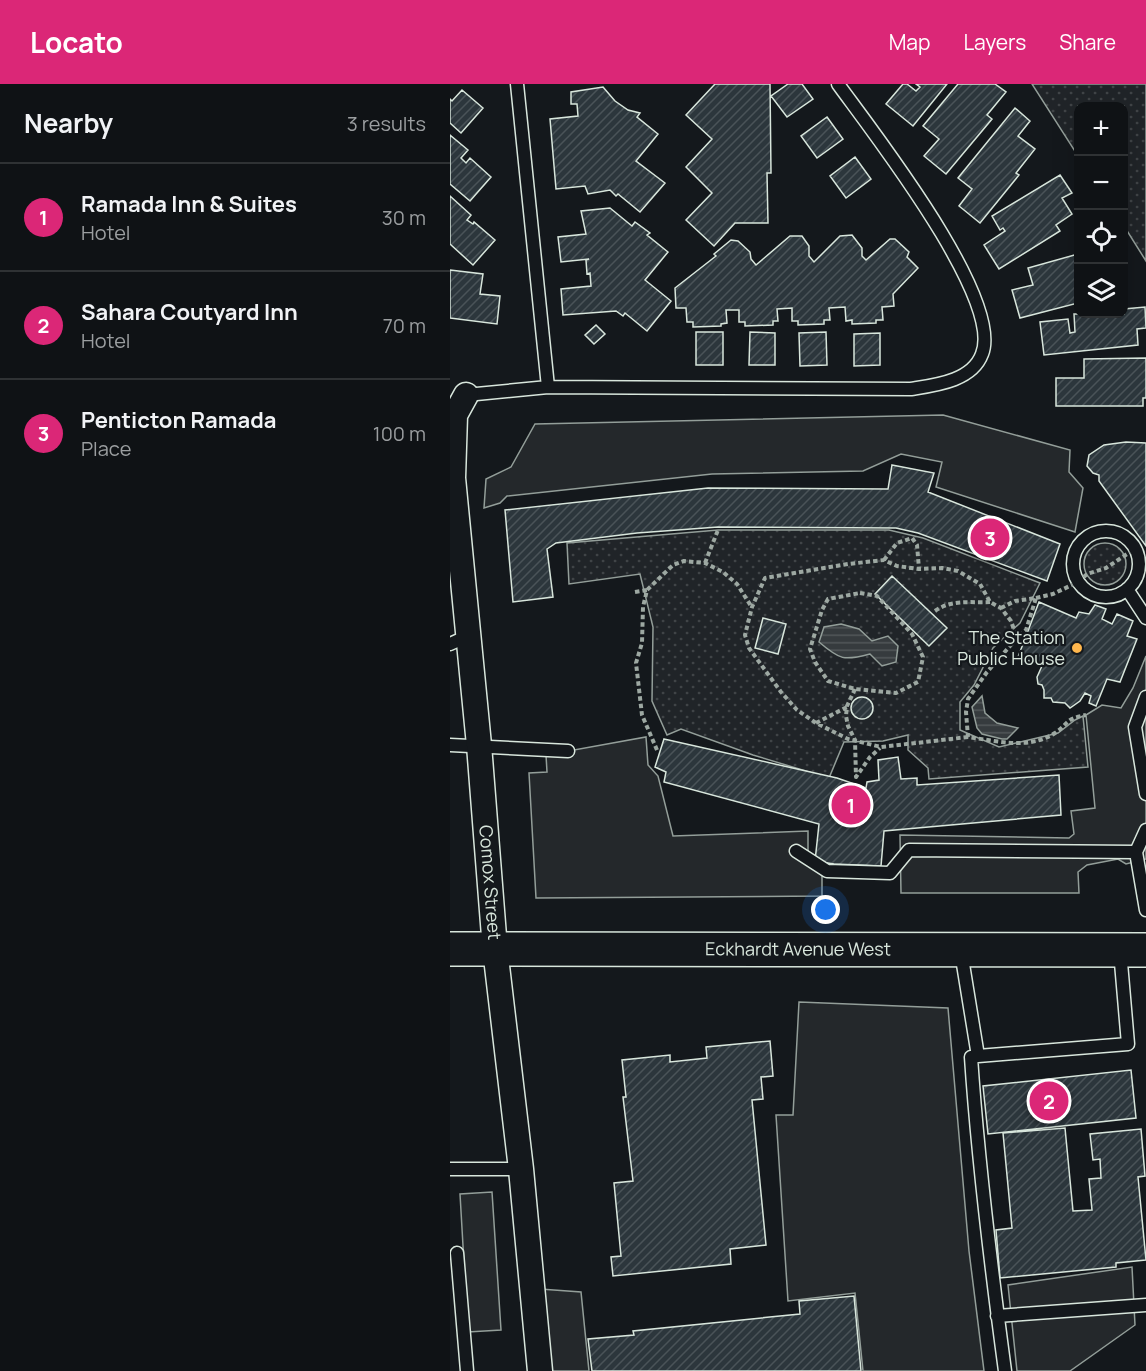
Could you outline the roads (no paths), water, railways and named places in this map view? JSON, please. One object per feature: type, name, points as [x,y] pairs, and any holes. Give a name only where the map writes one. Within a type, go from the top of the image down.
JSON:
[{"type":"highway","name":"Eckhardt Avenue West","points":[[450,949],[1133,950]]},
{"type":"street","name":"Comox Street","points":[[466,395],[455,415],[453,478],[459,640],[479,745],[495,949],[521,1169],[540,1371]]},
{"type":"lane","points":[[517,84],[548,387]]},
{"type":"lane","points":[[466,395],[548,387],[911,388],[935,385],[965,374],[982,354],[986,333],[978,307],[959,264],[915,190],[838,84]]},
{"type":"lane","points":[[1105,531],[1123,535],[1136,548],[1140,561],[1139,574],[1132,586],[1127,589],[1119,595],[1104,598],[1089,593],[1078,582],[1073,569],[1074,555],[1080,543],[1091,534],[1105,531]]},
{"type":"lane","points":[[1127,589],[1146,618]]},
{"type":"lane","points":[[1146,697],[1135,728],[1146,795]]},
{"type":"lane","points":[[450,744],[568,751]]},
{"type":"lane","points":[[1146,830],[1136,852],[1146,910]]},
{"type":"lane","points":[[796,851],[827,871],[890,873],[909,850],[1136,852]]},
{"type":"lane","points":[[961,950],[978,1056]]},
{"type":"lane","points":[[1005,1371],[975,1119],[971,1057],[1128,1044],[1133,950]]},
{"type":"lane","points":[[450,1169],[521,1169]]},
{"type":"lane","points":[[457,1253],[467,1371]]},
{"type":"lane","points":[[997,1316],[1146,1305]]},
{"type":"place","name":"Penticton Ramada","points":[[990,538]]},
{"type":"place","name":"The Station Public House","points":[[1077,648]]},
{"type":"place","name":"Ramada Inn & Suites","points":[[851,805]]},
{"type":"place","name":"Sahara Coutyard Inn","points":[[1049,1101]]}]
